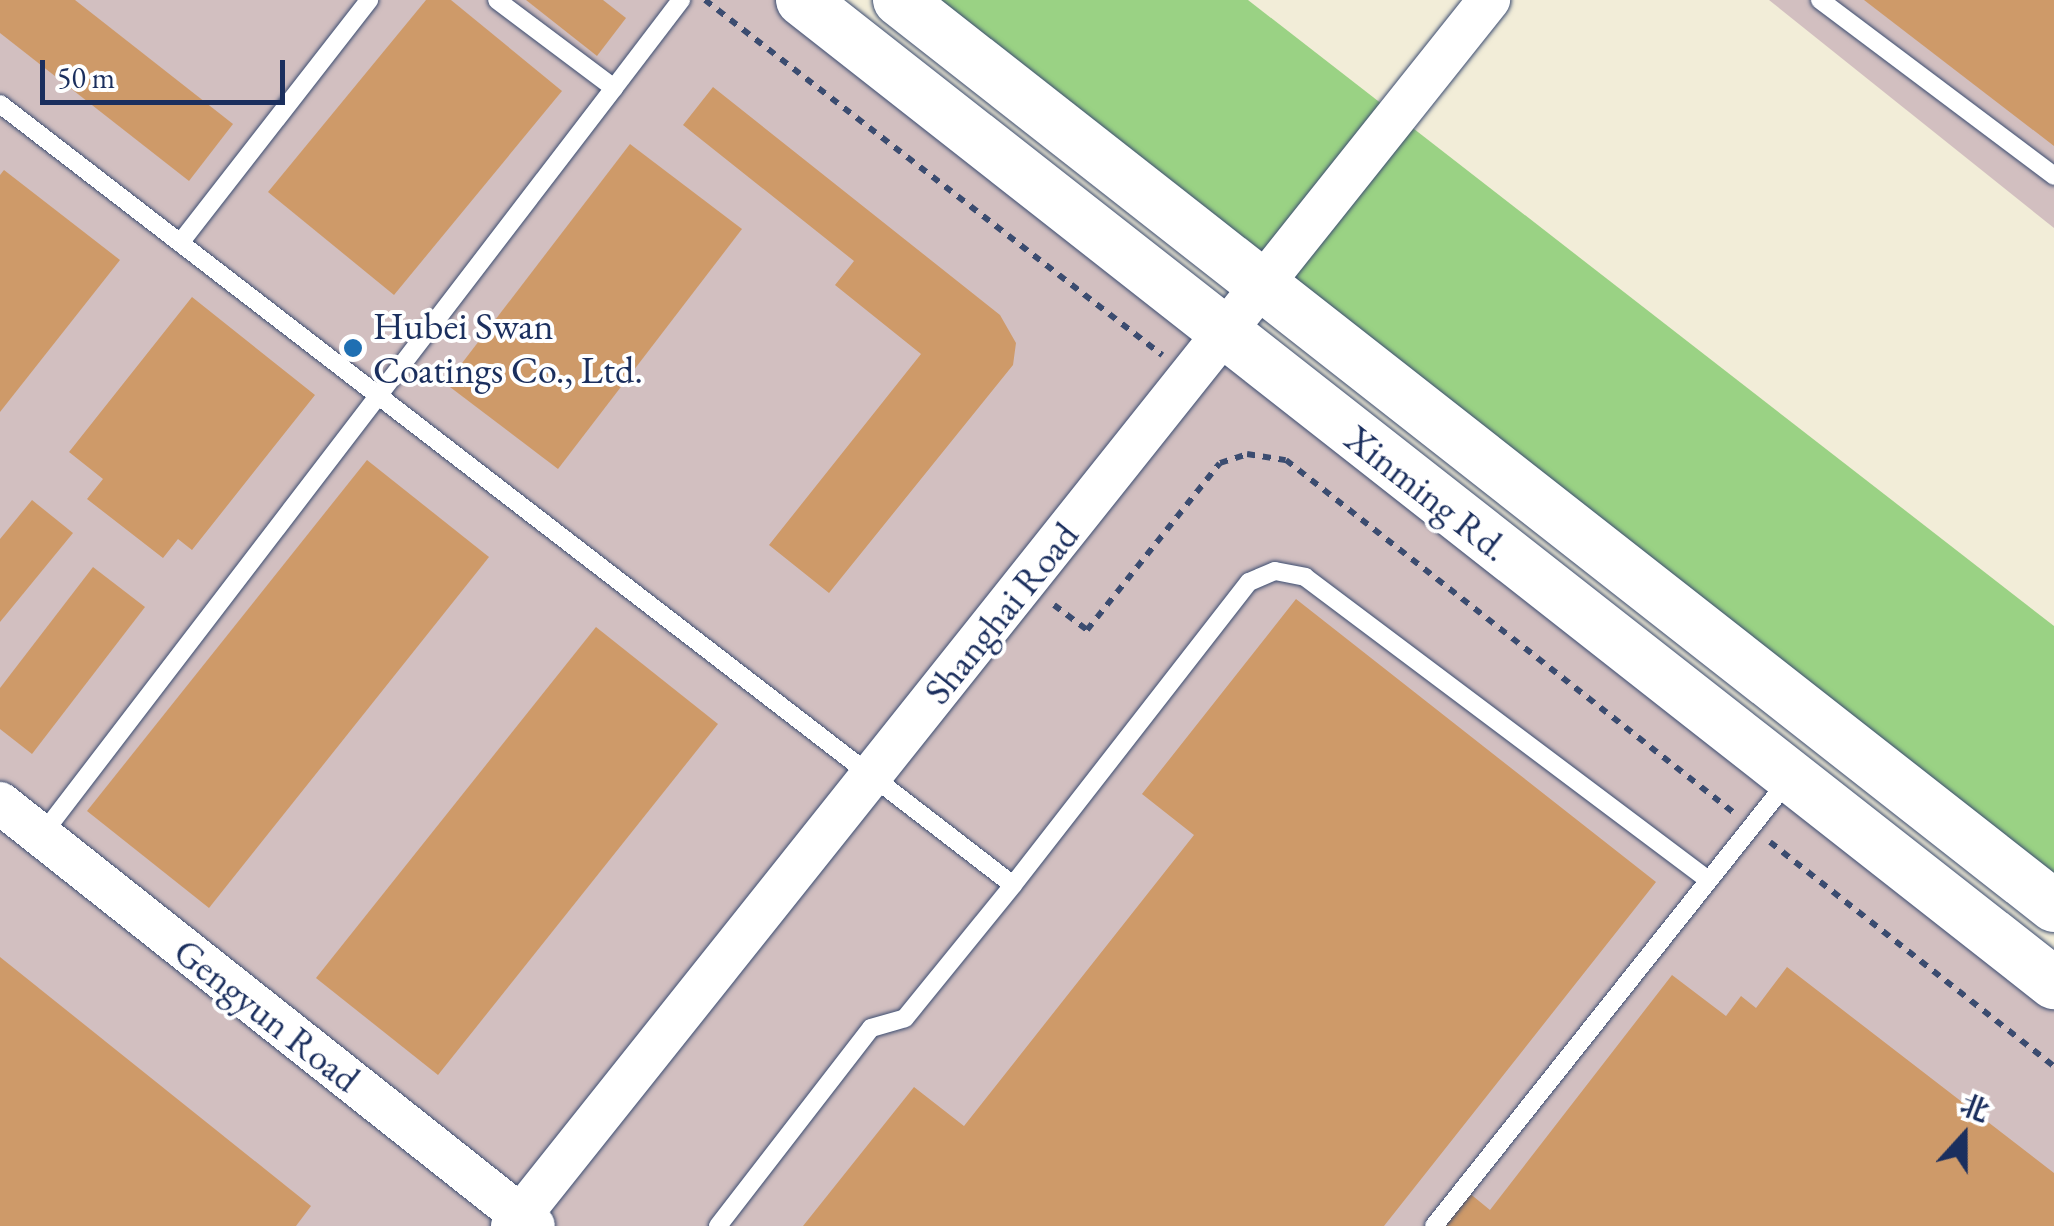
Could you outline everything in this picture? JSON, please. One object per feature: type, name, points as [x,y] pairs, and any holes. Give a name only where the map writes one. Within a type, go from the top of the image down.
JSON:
[{"type":"main road","name":"Xinming Rd.","points":[[802,0],[2054,983]]},
{"type":"main road","name":"Xinming Rd.","points":[[899,0],[2054,906]]},
{"type":"street","name":"Shanghai Road","points":[[522,1223],[872,775],[1490,0]]},
{"type":"street","name":"Gengyun Road","points":[[0,803],[522,1223]]},
{"type":"lane","points":[[180,242],[369,0]]},
{"type":"lane","points":[[498,0],[614,88]]},
{"type":"lane","points":[[41,836],[375,392],[681,0]]},
{"type":"lane","points":[[1820,0],[2054,176]]},
{"type":"lane","points":[[0,104],[1013,885]]},
{"type":"lane","points":[[718,1226],[870,1028],[905,1018],[1249,582],[1275,571],[1305,577],[1707,879]]},
{"type":"lane","points":[[1434,1226],[1791,777]]},
{"type":"path","points":[[705,0],[1189,376]]},
{"type":"path","points":[[1025,582],[1087,630],[1220,462],[1247,454],[1286,460],[2054,1066]]},
{"type":"shaded area","points":[[0,0],[801,0],[2054,983],[2054,1226],[0,1226]]},
{"type":"shaded area","points":[[1769,0],[2054,0],[2054,228]]},
{"type":"green space","points":[[899,0],[1248,0],[2054,626],[2054,906]]},
{"type":"building","points":[[0,0],[75,0],[233,124],[189,181],[0,33]]},
{"type":"building","points":[[426,0],[451,0],[562,91],[394,295],[268,192]]},
{"type":"building","points":[[526,0],[603,0],[626,18],[597,56]]},
{"type":"building","points":[[1864,0],[2054,0],[2054,146]]},
{"type":"building","points":[[713,87],[1000,315],[1016,343],[1013,365],[829,593],[769,545],[921,354],[835,285],[854,261],[683,125]]},
{"type":"building","points":[[630,144],[742,229],[558,469],[446,384]]},
{"type":"building","points":[[4,170],[120,260],[0,412],[0,175]]},
{"type":"building","points":[[192,297],[315,395],[192,550],[178,539],[163,558],[87,499],[103,479],[69,452]]},
{"type":"building","points":[[367,460],[489,557],[209,908],[87,811]]},
{"type":"building","points":[[32,500],[73,533],[0,622],[0,539]]},
{"type":"building","points":[[93,567],[145,607],[32,754],[0,729],[0,688]]},
{"type":"building","points":[[1296,599],[1656,882],[1384,1226],[803,1226],[914,1087],[964,1126],[1194,835],[1142,794]]},
{"type":"building","points":[[596,627],[718,724],[438,1075],[316,978]]},
{"type":"building","points":[[0,957],[311,1206],[296,1226],[0,1226]]},
{"type":"building","points":[[1787,967],[2054,1173],[2054,1226],[1441,1226],[1468,1192],[1490,1210],[1672,975],[1726,1016],[1741,996],[1756,1008]]},
{"type":"place","name":"Hubei Swan Coatings Co., Ltd.","points":[[353,348]]}]
